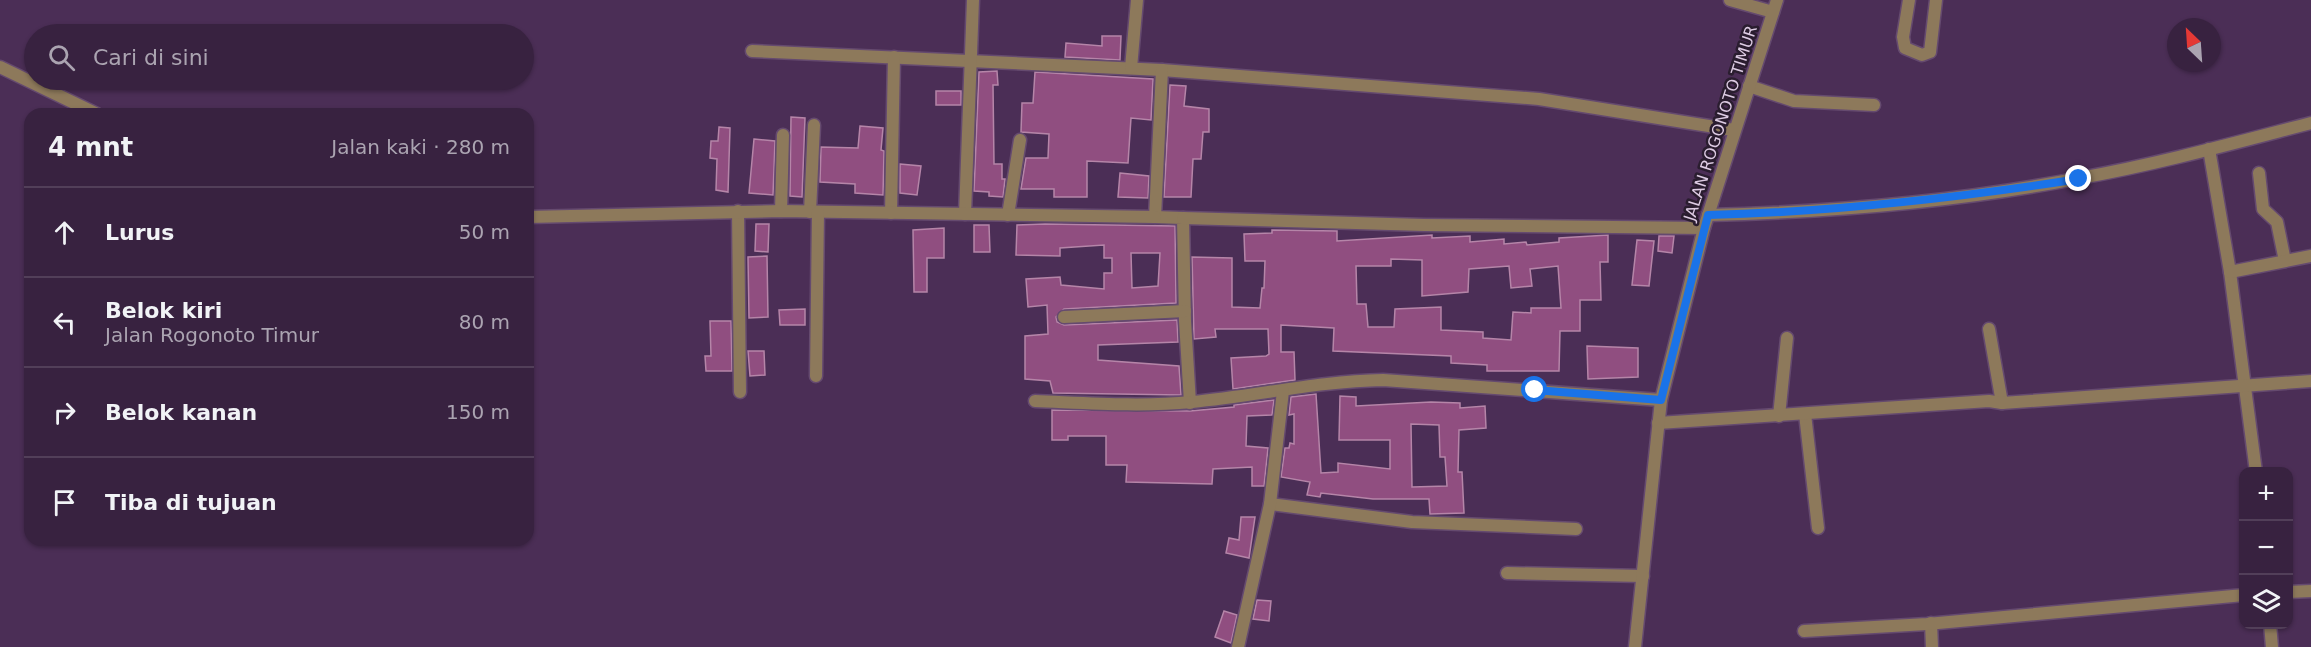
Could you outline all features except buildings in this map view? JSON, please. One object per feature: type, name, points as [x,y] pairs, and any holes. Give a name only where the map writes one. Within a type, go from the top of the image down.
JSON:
[{"type":"street","points":[[965,214],[969,61],[974,0]]},
{"type":"street","points":[[1131,68],[1137,0]]},
{"type":"street","points":[[1730,0],[1775,6]]},
{"type":"street","points":[[1909,0],[1903,37],[1905,48],[1922,55],[1930,52],[1936,0]]},
{"type":"street","name":"JALAN ROGONOTO TIMUR","points":[[1635,647],[1661,400],[1704,228],[1775,6]]},
{"type":"street","points":[[752,51],[1131,68],[1539,99],[1734,130]]},
{"type":"street","points":[[891,213],[894,57]]},
{"type":"street","points":[[0,67],[24,79]]},
{"type":"street","points":[[1155,217],[1162,70]]},
{"type":"street","points":[[1749,86],[1794,102],[1874,105]]},
{"type":"street","points":[[47,90],[85,108]]},
{"type":"street","points":[[1708,215],[1851,208],[1978,195],[2079,179],[2311,123]]},
{"type":"street","points":[[814,124],[816,376]]},
{"type":"street","points":[[782,211],[783,135]]},
{"type":"street","points":[[1008,215],[1020,140]]},
{"type":"street","points":[[2209,149],[2230,272],[2255,467]]},
{"type":"street","points":[[2259,172],[2263,209],[2277,222],[2285,261]]},
{"type":"street","points":[[738,211],[740,392]]},
{"type":"street","points":[[534,217],[782,211],[1155,217],[1424,225],[1704,228]]},
{"type":"street","points":[[1183,218],[1190,403]]},
{"type":"street","points":[[2230,272],[2311,256]]},
{"type":"street","points":[[1064,317],[1185,311]]},
{"type":"street","points":[[1989,329],[2002,403]]},
{"type":"street","points":[[1779,416],[1787,338]]},
{"type":"street","points":[[1035,401],[1117,404],[1190,403],[1341,382],[1383,380],[1661,400]]},
{"type":"street","points":[[1658,423],[1989,401],[2002,403],[2311,381]]},
{"type":"street","points":[[1238,647],[1270,504],[1283,391]]},
{"type":"street","points":[[1805,414],[1818,528]]},
{"type":"street","points":[[1270,504],[1412,522],[1576,529]]},
{"type":"street","points":[[1508,573],[1643,576]]},
{"type":"street","points":[[2293,592],[2311,591]]},
{"type":"street","points":[[1804,631],[1931,623],[2239,596]]},
{"type":"street","points":[[1931,623],[1932,647]]},
{"type":"street","points":[[2270,629],[2272,647]]},
{"type":"route","points":[[1535,390],[1597,397],[1661,400],[1708,215],[1851,208],[1978,195],[2079,179]]}]
